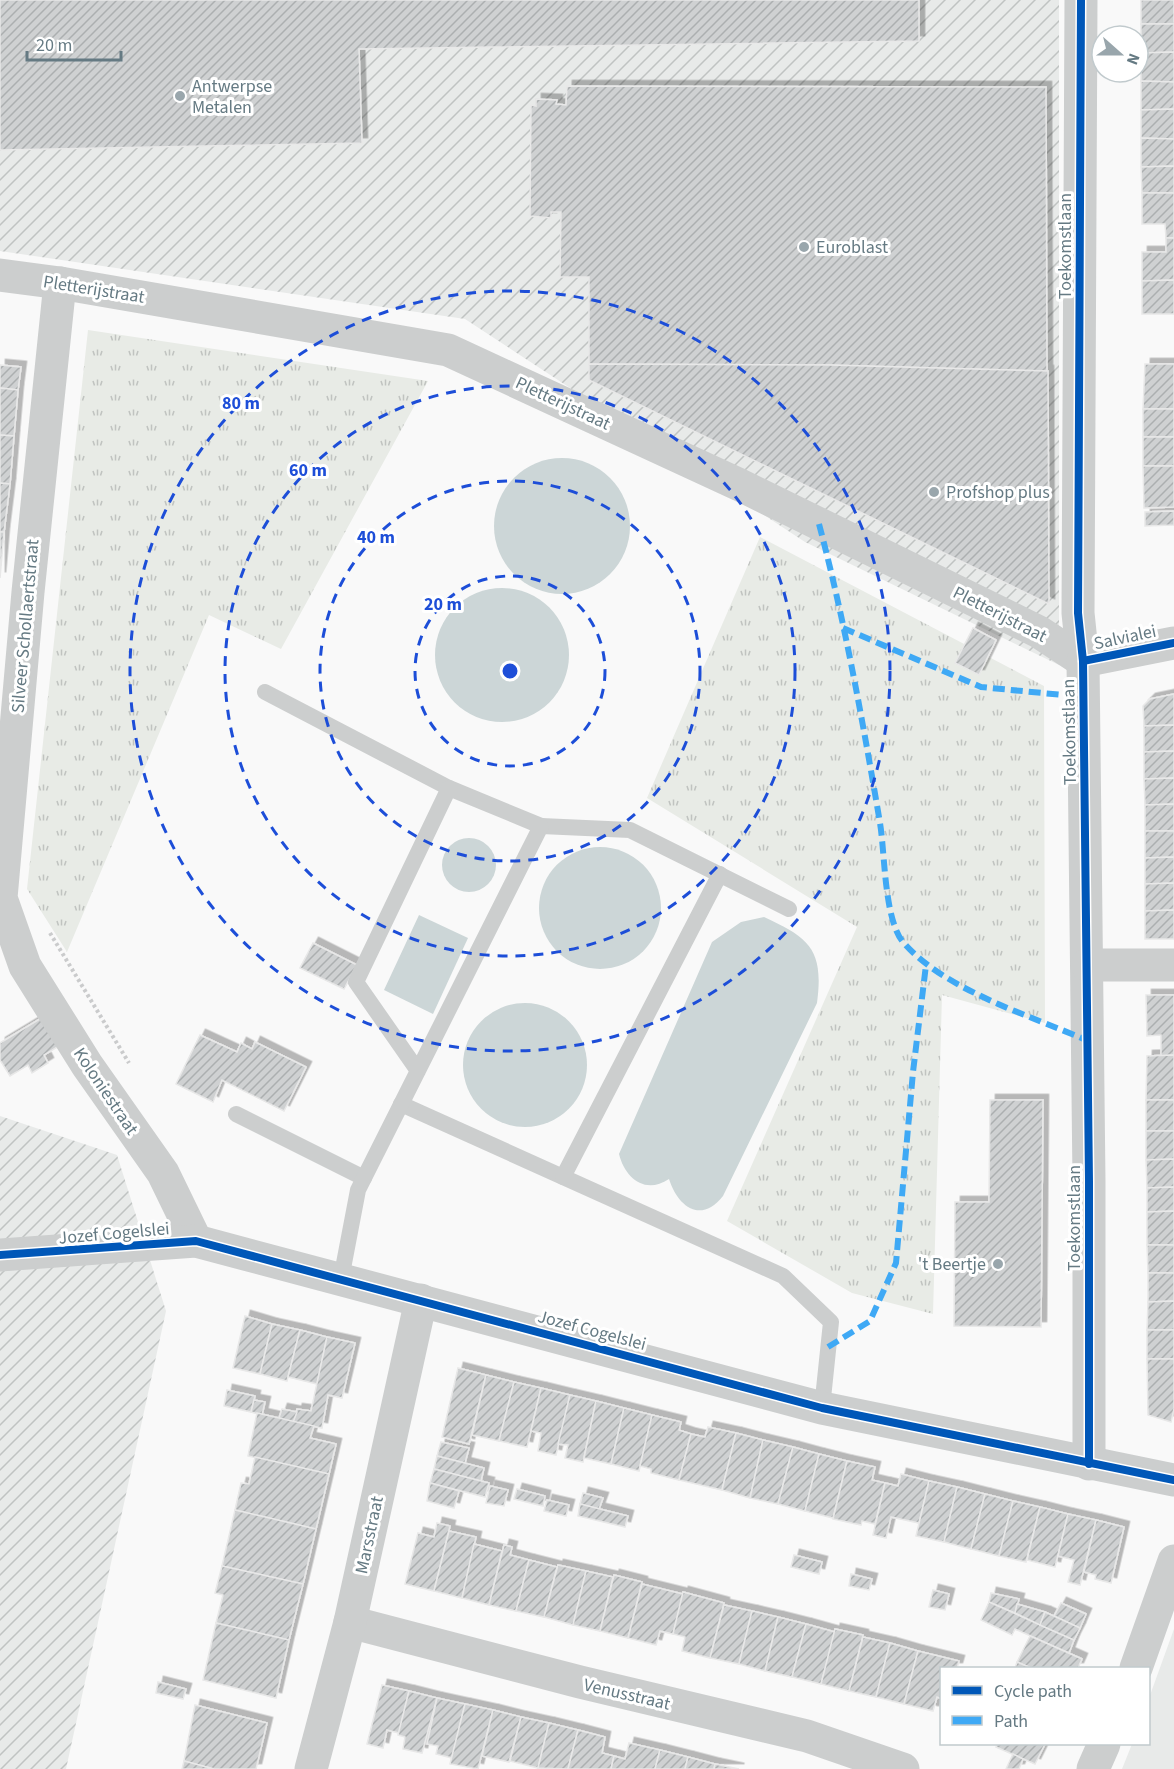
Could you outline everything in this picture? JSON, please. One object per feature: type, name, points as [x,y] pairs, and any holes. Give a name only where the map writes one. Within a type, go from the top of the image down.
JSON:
[{"type":"street","name":"Toekomstlaan","points":[[1081,0],[1078,613],[1083,661],[1087,965],[1089,1464]]},
{"type":"street","name":"Pletterijstraat","points":[[0,275],[60,283],[448,350],[740,485],[1040,632],[1083,661]]},
{"type":"street","name":"Silveer Schollaertstraat","points":[[12,963],[1,898],[28,592],[60,283]]},
{"type":"street","name":"Salvialei","points":[[1083,661],[1174,643]]},
{"type":"street","name":"Koloniestraat","points":[[12,963],[163,1173],[196,1241]]},
{"type":"street","points":[[1087,965],[1174,965]]},
{"type":"street","name":"Jozef Cogelslei","points":[[0,1255],[196,1241],[822,1408],[1174,1480]]},
{"type":"street","name":"Marsstraat","points":[[311,1769],[350,1622],[421,1300]]},
{"type":"street","points":[[1136,1667],[1174,1561]]},
{"type":"street","name":"Venusstraat","points":[[350,1622],[580,1682],[807,1736],[903,1769]]},
{"type":"street","points":[[1093,1769],[1103,1745]]},
{"type":"lane","points":[[265,692],[449,788],[541,826],[630,830],[789,909]]},
{"type":"lane","points":[[418,1071],[356,982],[449,788]]},
{"type":"lane","points":[[341,1279],[358,1190],[541,826]]},
{"type":"lane","points":[[563,1177],[720,874]]},
{"type":"lane","points":[[401,1104],[783,1276],[831,1322],[822,1408]]},
{"type":"lane","points":[[236,1114],[364,1178]]},
{"type":"shaded area","points":[[0,0],[1059,0],[1059,665],[805,542],[465,319],[0,251]]},
{"type":"shaded area","points":[[562,458],[588,463],[600,469],[610,478],[619,488],[625,500],[630,526],[625,552],[619,564],[610,574],[600,583],[588,589],[562,594],[536,589],[524,583],[514,574],[505,564],[499,552],[494,526],[499,500],[505,488],[514,478],[524,469],[536,463]]},
{"type":"shaded area","points":[[502,588],[528,593],[550,607],[564,629],[569,655],[564,681],[550,703],[528,717],[502,722],[476,717],[454,703],[440,681],[435,655],[440,629],[454,607],[476,593]]},
{"type":"shaded area","points":[[464,838],[474,838],[484,842],[492,850],[496,865],[492,880],[484,888],[474,892],[464,892],[454,888],[446,880],[442,870],[442,860],[446,850],[454,842]]},
{"type":"shaded area","points":[[600,847],[623,852],[634,857],[643,865],[651,874],[656,885],[661,908],[656,931],[651,942],[643,951],[634,959],[623,964],[600,969],[577,964],[566,959],[557,951],[549,942],[544,931],[539,908],[544,885],[549,874],[557,865],[566,857],[577,852]]},
{"type":"shaded area","points":[[419,915],[468,938],[433,1014],[384,990]]},
{"type":"shaded area","points":[[764,917],[793,932],[810,948],[818,970],[817,1003],[723,1196],[707,1209],[699,1210],[684,1204],[669,1179],[652,1185],[637,1182],[626,1170],[619,1154],[712,942],[741,922]]},
{"type":"shaded area","points":[[525,1003],[549,1007],[569,1021],[583,1041],[587,1065],[583,1089],[569,1109],[549,1123],[525,1127],[501,1123],[481,1109],[467,1089],[463,1065],[467,1041],[481,1021],[501,1007]]},
{"type":"shaded area","points":[[0,1116],[117,1155],[166,1311],[66,1769],[0,1769]]},
{"type":"shaded area","points":[[1174,1629],[1174,1769],[1122,1769],[1132,1745],[1150,1745],[1150,1695]]},
{"type":"green space","points":[[88,330],[428,381],[281,649],[209,615],[67,952],[27,889]]},
{"type":"green space","points":[[760,537],[1044,686],[1045,1023],[942,995],[933,1314],[852,1293],[727,1221],[857,927],[647,798]]},
{"type":"building","name":"Antwerpse Metalen","points":[[0,0],[919,0],[919,41],[359,49],[362,143],[0,150]]},
{"type":"building","points":[[1141,0],[1174,0],[1174,24],[1141,24]]},
{"type":"building","points":[[1150,24],[1174,24],[1174,52],[1150,53]]},
{"type":"building","points":[[1174,52],[1174,82],[1150,81],[1150,53]]},
{"type":"building","points":[[1150,81],[1174,82],[1174,109],[1141,110],[1141,84],[1150,84]]},
{"type":"building","name":"Euroblast","points":[[567,86],[1046,87],[1047,371],[829,365],[589,364],[589,277],[560,277],[561,212],[551,212],[551,218],[530,216],[531,105],[536,106],[536,99],[557,100],[556,104],[566,105]]},
{"type":"building","points":[[1174,109],[1174,139],[1141,138],[1141,110]]},
{"type":"building","points":[[1141,138],[1174,139],[1174,166],[1141,167]]},
{"type":"building","points":[[1174,166],[1174,193],[1142,193],[1141,167]]},
{"type":"building","points":[[1142,193],[1174,193],[1174,238],[1166,238],[1165,224],[1142,224]]},
{"type":"building","points":[[1166,238],[1174,238],[1174,280],[1142,281],[1142,252],[1166,252]]},
{"type":"building","points":[[1174,280],[1174,314],[1142,314],[1142,281]]},
{"type":"building","name":"Profshop plus","points":[[589,364],[829,365],[1048,371],[1049,604],[589,380]]},
{"type":"building","points":[[1145,364],[1174,364],[1174,409],[1143,409]]},
{"type":"building","points":[[0,365],[21,367],[18,390],[0,388]]},
{"type":"building","points":[[0,388],[18,390],[14,436],[0,435]]},
{"type":"building","points":[[1143,409],[1174,409],[1174,437],[1143,437]]},
{"type":"building","points":[[0,435],[14,436],[10,484],[0,483]]},
{"type":"building","points":[[1143,437],[1174,437],[1174,466],[1143,466]]},
{"type":"building","points":[[1143,466],[1174,466],[1174,507],[1144,508]]},
{"type":"building","points":[[0,483],[10,484],[4,532],[0,532]]},
{"type":"building","points":[[1174,511],[1174,525],[1145,526],[1145,512]]},
{"type":"building","points":[[0,532],[4,532],[0,578]]},
{"type":"building","points":[[973,628],[996,640],[979,675],[955,663]]},
{"type":"building","points":[[1174,694],[1174,725],[1144,726],[1143,706],[1150,699]]},
{"type":"building","points":[[1174,725],[1174,751],[1144,752],[1144,726]]},
{"type":"building","points":[[1174,751],[1174,778],[1144,779],[1144,752]]},
{"type":"building","points":[[1174,778],[1174,804],[1145,805],[1144,779]]},
{"type":"building","points":[[1174,804],[1174,831],[1145,831],[1145,805]]},
{"type":"building","points":[[1145,831],[1174,831],[1174,857],[1145,858]]},
{"type":"building","points":[[1174,857],[1174,883],[1145,884],[1145,858]]},
{"type":"building","points":[[1174,883],[1174,910],[1145,911],[1145,884]]},
{"type":"building","points":[[1174,910],[1174,939],[1145,939],[1145,911]]},
{"type":"building","points":[[313,943],[357,965],[344,989],[300,968]]},
{"type":"building","points":[[1146,995],[1174,995],[1174,1055],[1161,1056],[1161,1035],[1147,1036]]},
{"type":"building","points":[[43,1017],[59,1046],[44,1055],[48,1063],[32,1073],[28,1065],[10,1076],[0,1060],[0,1043]]},
{"type":"building","points":[[200,1035],[237,1052],[241,1043],[252,1049],[255,1042],[306,1067],[284,1111],[222,1080],[213,1102],[176,1084]]},
{"type":"building","points":[[1174,1055],[1174,1100],[1146,1100],[1147,1056]]},
{"type":"building","name":"'t Beertje","points":[[990,1100],[1043,1100],[1041,1327],[954,1326],[955,1202],[989,1202]]},
{"type":"building","points":[[1146,1100],[1174,1100],[1174,1131],[1146,1131]]},
{"type":"building","points":[[1146,1131],[1174,1131],[1174,1159],[1146,1160]]},
{"type":"building","points":[[1174,1159],[1174,1187],[1147,1188],[1146,1160]]},
{"type":"building","points":[[1174,1187],[1174,1211],[1147,1212],[1147,1188]]},
{"type":"building","points":[[1174,1211],[1174,1245],[1147,1245],[1147,1212]]},
{"type":"building","points":[[1147,1245],[1174,1245],[1174,1273],[1148,1273]]},
{"type":"building","points":[[1148,1273],[1174,1273],[1174,1301],[1148,1302]]},
{"type":"building","points":[[1174,1301],[1174,1330],[1147,1330],[1148,1302]]},
{"type":"building","points":[[245,1316],[272,1324],[260,1374],[233,1368]]},
{"type":"building","points":[[272,1324],[300,1330],[287,1381],[260,1374]]},
{"type":"building","points":[[300,1330],[327,1337],[317,1384],[288,1377]]},
{"type":"building","points":[[1147,1330],[1174,1330],[1174,1359],[1147,1359]]},
{"type":"building","points":[[327,1337],[355,1343],[342,1398],[328,1395],[322,1428],[293,1422],[297,1409],[311,1411]]},
{"type":"building","points":[[1147,1359],[1174,1359],[1174,1409],[1171,1422],[1148,1415]]},
{"type":"building","points":[[458,1368],[486,1375],[469,1444],[442,1437]]},
{"type":"building","points":[[486,1375],[514,1382],[499,1441],[472,1435]]},
{"type":"building","points":[[514,1382],[541,1388],[527,1447],[499,1441]]},
{"type":"building","points":[[541,1388],[570,1395],[556,1455],[538,1451],[541,1433],[531,1431]]},
{"type":"building","points":[[227,1390],[255,1396],[251,1412],[224,1406]]},
{"type":"building","points":[[570,1395],[596,1401],[583,1462],[565,1458],[568,1445],[558,1444]]},
{"type":"building","points":[[254,1400],[265,1402],[262,1415],[251,1412]]},
{"type":"building","points":[[596,1401],[624,1408],[611,1464],[584,1458]]},
{"type":"building","points":[[624,1408],[652,1415],[639,1471],[611,1464]]},
{"type":"building","points":[[282,1409],[297,1412],[293,1422],[279,1418]]},
{"type":"building","points":[[257,1413],[314,1426],[310,1438],[336,1444],[329,1474],[248,1456]]},
{"type":"building","points":[[652,1415],[681,1422],[679,1430],[691,1434],[679,1480],[651,1473],[651,1469],[640,1466]]},
{"type":"building","points":[[708,1427],[736,1433],[722,1490],[679,1480],[691,1434],[705,1437]]},
{"type":"building","points":[[736,1433],[763,1440],[750,1498],[722,1490]]},
{"type":"building","points":[[763,1440],[793,1447],[778,1504],[750,1498]]},
{"type":"building","points":[[441,1442],[469,1448],[465,1463],[437,1456]]},
{"type":"building","points":[[793,1447],[819,1454],[805,1511],[778,1504]]},
{"type":"building","points":[[819,1454],[847,1461],[833,1518],[805,1511]]},
{"type":"building","points":[[437,1456],[484,1468],[481,1481],[434,1469]]},
{"type":"building","points":[[255,1457],[329,1474],[316,1529],[235,1510],[241,1483],[249,1484]]},
{"type":"building","points":[[847,1461],[875,1467],[872,1480],[885,1483],[875,1524],[862,1521],[861,1525],[833,1519]]},
{"type":"building","points":[[434,1469],[489,1483],[485,1497],[430,1483]]},
{"type":"building","points":[[901,1474],[929,1481],[919,1523],[891,1517],[886,1538],[873,1535],[885,1483],[898,1486]]},
{"type":"building","points":[[929,1481],[957,1487],[944,1542],[916,1536]]},
{"type":"building","points":[[430,1483],[459,1491],[454,1508],[427,1501]]},
{"type":"building","points":[[490,1486],[508,1490],[504,1506],[486,1503]]},
{"type":"building","points":[[957,1487],[985,1494],[971,1549],[944,1542]]},
{"type":"building","points":[[517,1489],[545,1496],[543,1506],[514,1499]]},
{"type":"building","points":[[583,1493],[603,1498],[599,1509],[580,1504]]},
{"type":"building","points":[[985,1494],[1013,1501],[999,1556],[971,1549]]},
{"type":"building","points":[[547,1500],[569,1505],[566,1516],[544,1511]]},
{"type":"building","points":[[1013,1501],[1040,1507],[1026,1562],[999,1556]]},
{"type":"building","points":[[580,1504],[628,1516],[625,1527],[578,1516]]},
{"type":"building","points":[[1040,1507],[1068,1514],[1055,1567],[1027,1560]]},
{"type":"building","points":[[235,1510],[316,1529],[303,1584],[222,1566]]},
{"type":"building","points":[[1068,1514],[1096,1520],[1080,1585],[1068,1582],[1074,1560],[1058,1556]]},
{"type":"building","points":[[1096,1520],[1124,1527],[1111,1583],[1095,1579],[1096,1575],[1084,1572]]},
{"type":"building","points":[[437,1523],[450,1526],[434,1591],[405,1584],[418,1533],[434,1537]]},
{"type":"building","points":[[449,1531],[476,1537],[462,1598],[434,1591]]},
{"type":"building","points":[[474,1544],[502,1551],[489,1605],[462,1598]]},
{"type":"building","points":[[504,1545],[512,1547],[510,1555],[529,1560],[516,1611],[489,1605]]},
{"type":"building","points":[[794,1555],[822,1562],[819,1574],[791,1567]]},
{"type":"building","points":[[529,1560],[557,1567],[544,1617],[516,1611]]},
{"type":"building","points":[[558,1565],[586,1571],[573,1625],[544,1617]]},
{"type":"building","points":[[222,1566],[303,1584],[289,1640],[216,1623],[223,1595],[215,1593]]},
{"type":"building","points":[[586,1571],[613,1577],[600,1631],[573,1625]]},
{"type":"building","points":[[851,1574],[872,1579],[869,1590],[849,1586]]},
{"type":"building","points":[[614,1575],[642,1582],[628,1638],[600,1631]]},
{"type":"building","points":[[642,1584],[683,1594],[673,1634],[660,1631],[656,1645],[628,1638]]},
{"type":"building","points":[[933,1590],[949,1594],[945,1610],[929,1607]]},
{"type":"building","points":[[683,1592],[724,1603],[710,1658],[682,1651],[685,1637],[673,1634]]},
{"type":"building","points":[[991,1593],[1019,1599],[1015,1613],[989,1602]]},
{"type":"building","points":[[989,1602],[1074,1640],[1069,1653],[1015,1629],[1012,1635],[981,1620]]},
{"type":"building","points":[[1061,1603],[1086,1614],[1080,1628],[1054,1616]]},
{"type":"building","points":[[1017,1604],[1045,1612],[1040,1625],[1015,1613]]},
{"type":"building","points":[[724,1605],[752,1611],[739,1664],[710,1658]]},
{"type":"building","points":[[752,1611],[778,1617],[765,1671],[739,1664]]},
{"type":"building","points":[[1045,1612],[1080,1628],[1074,1640],[1040,1625]]},
{"type":"building","points":[[778,1617],[806,1624],[792,1677],[765,1671]]},
{"type":"building","points":[[216,1623],[289,1640],[276,1698],[203,1680]]},
{"type":"building","points":[[806,1624],[835,1632],[821,1684],[792,1677]]},
{"type":"building","points":[[835,1629],[863,1635],[849,1691],[821,1684]]},
{"type":"building","points":[[1030,1636],[1082,1659],[1078,1667],[1029,1667],[1017,1662]]},
{"type":"building","points":[[863,1637],[890,1643],[876,1697],[849,1691]]},
{"type":"building","points":[[890,1643],[918,1651],[904,1704],[876,1697]]},
{"type":"building","points":[[918,1651],[959,1661],[957,1667],[940,1667],[940,1698],[937,1697],[933,1711],[904,1704]]},
{"type":"building","points":[[1017,1662],[1029,1667],[1015,1667]]},
{"type":"building","points":[[158,1682],[186,1689],[183,1699],[156,1693]]},
{"type":"building","points":[[382,1685],[409,1691],[399,1733],[387,1730],[383,1748],[367,1744]]},
{"type":"building","points":[[409,1691],[437,1698],[422,1753],[403,1749],[405,1737],[398,1735]]},
{"type":"building","points":[[437,1698],[465,1704],[452,1758],[436,1754],[438,1746],[427,1744]]},
{"type":"building","points":[[465,1704],[493,1710],[478,1769],[450,1764]]},
{"type":"building","points":[[195,1705],[267,1723],[256,1769],[214,1769],[184,1761]]},
{"type":"building","points":[[493,1710],[521,1717],[509,1762],[482,1756]]},
{"type":"building","points":[[521,1717],[549,1723],[538,1768],[510,1761]]},
{"type":"building","points":[[549,1723],[578,1730],[568,1769],[538,1768]]},
{"type":"building","points":[[578,1730],[605,1737],[602,1753],[614,1756],[611,1769],[568,1769]]},
{"type":"building","points":[[629,1743],[660,1750],[655,1769],[611,1769],[614,1756],[625,1759]]},
{"type":"building","points":[[997,1745],[1044,1745],[1035,1764],[996,1747]]},
{"type":"building","points":[[660,1750],[688,1757],[685,1769],[655,1769]]},
{"type":"building","points":[[1013,1754],[1023,1759],[1019,1769],[1006,1769]]},
{"type":"building","points":[[688,1757],[715,1764],[714,1769],[685,1769]]},
{"type":"building","points":[[184,1761],[214,1769],[182,1769]]},
{"type":"building","points":[[715,1764],[739,1769],[714,1769]]},
{"type":"marked path","points":[[819,524],[860,710],[880,823],[886,885],[897,932],[903,942],[920,959],[964,988],[1086,1040]]},
{"type":"marked path","points":[[843,628],[981,687],[1083,697]]},
{"type":"marked path","points":[[828,1347],[870,1321],[896,1263],[913,1072],[926,965]]},
{"type":"cycle path","points":[[1081,0],[1078,613],[1083,661],[1089,1181],[1089,1464]]},
{"type":"cycle path","points":[[1083,661],[1174,643]]},
{"type":"cycle path","points":[[0,1255],[196,1241],[822,1408],[1174,1480]]},
{"type":"place","name":"Antwerpse Metalen","points":[[180,96]]},
{"type":"place","name":"Euroblast","points":[[804,247]]},
{"type":"place","name":"Profshop plus","points":[[934,492]]},
{"type":"place","name":"'t Beertje","points":[[998,1264]]}]
